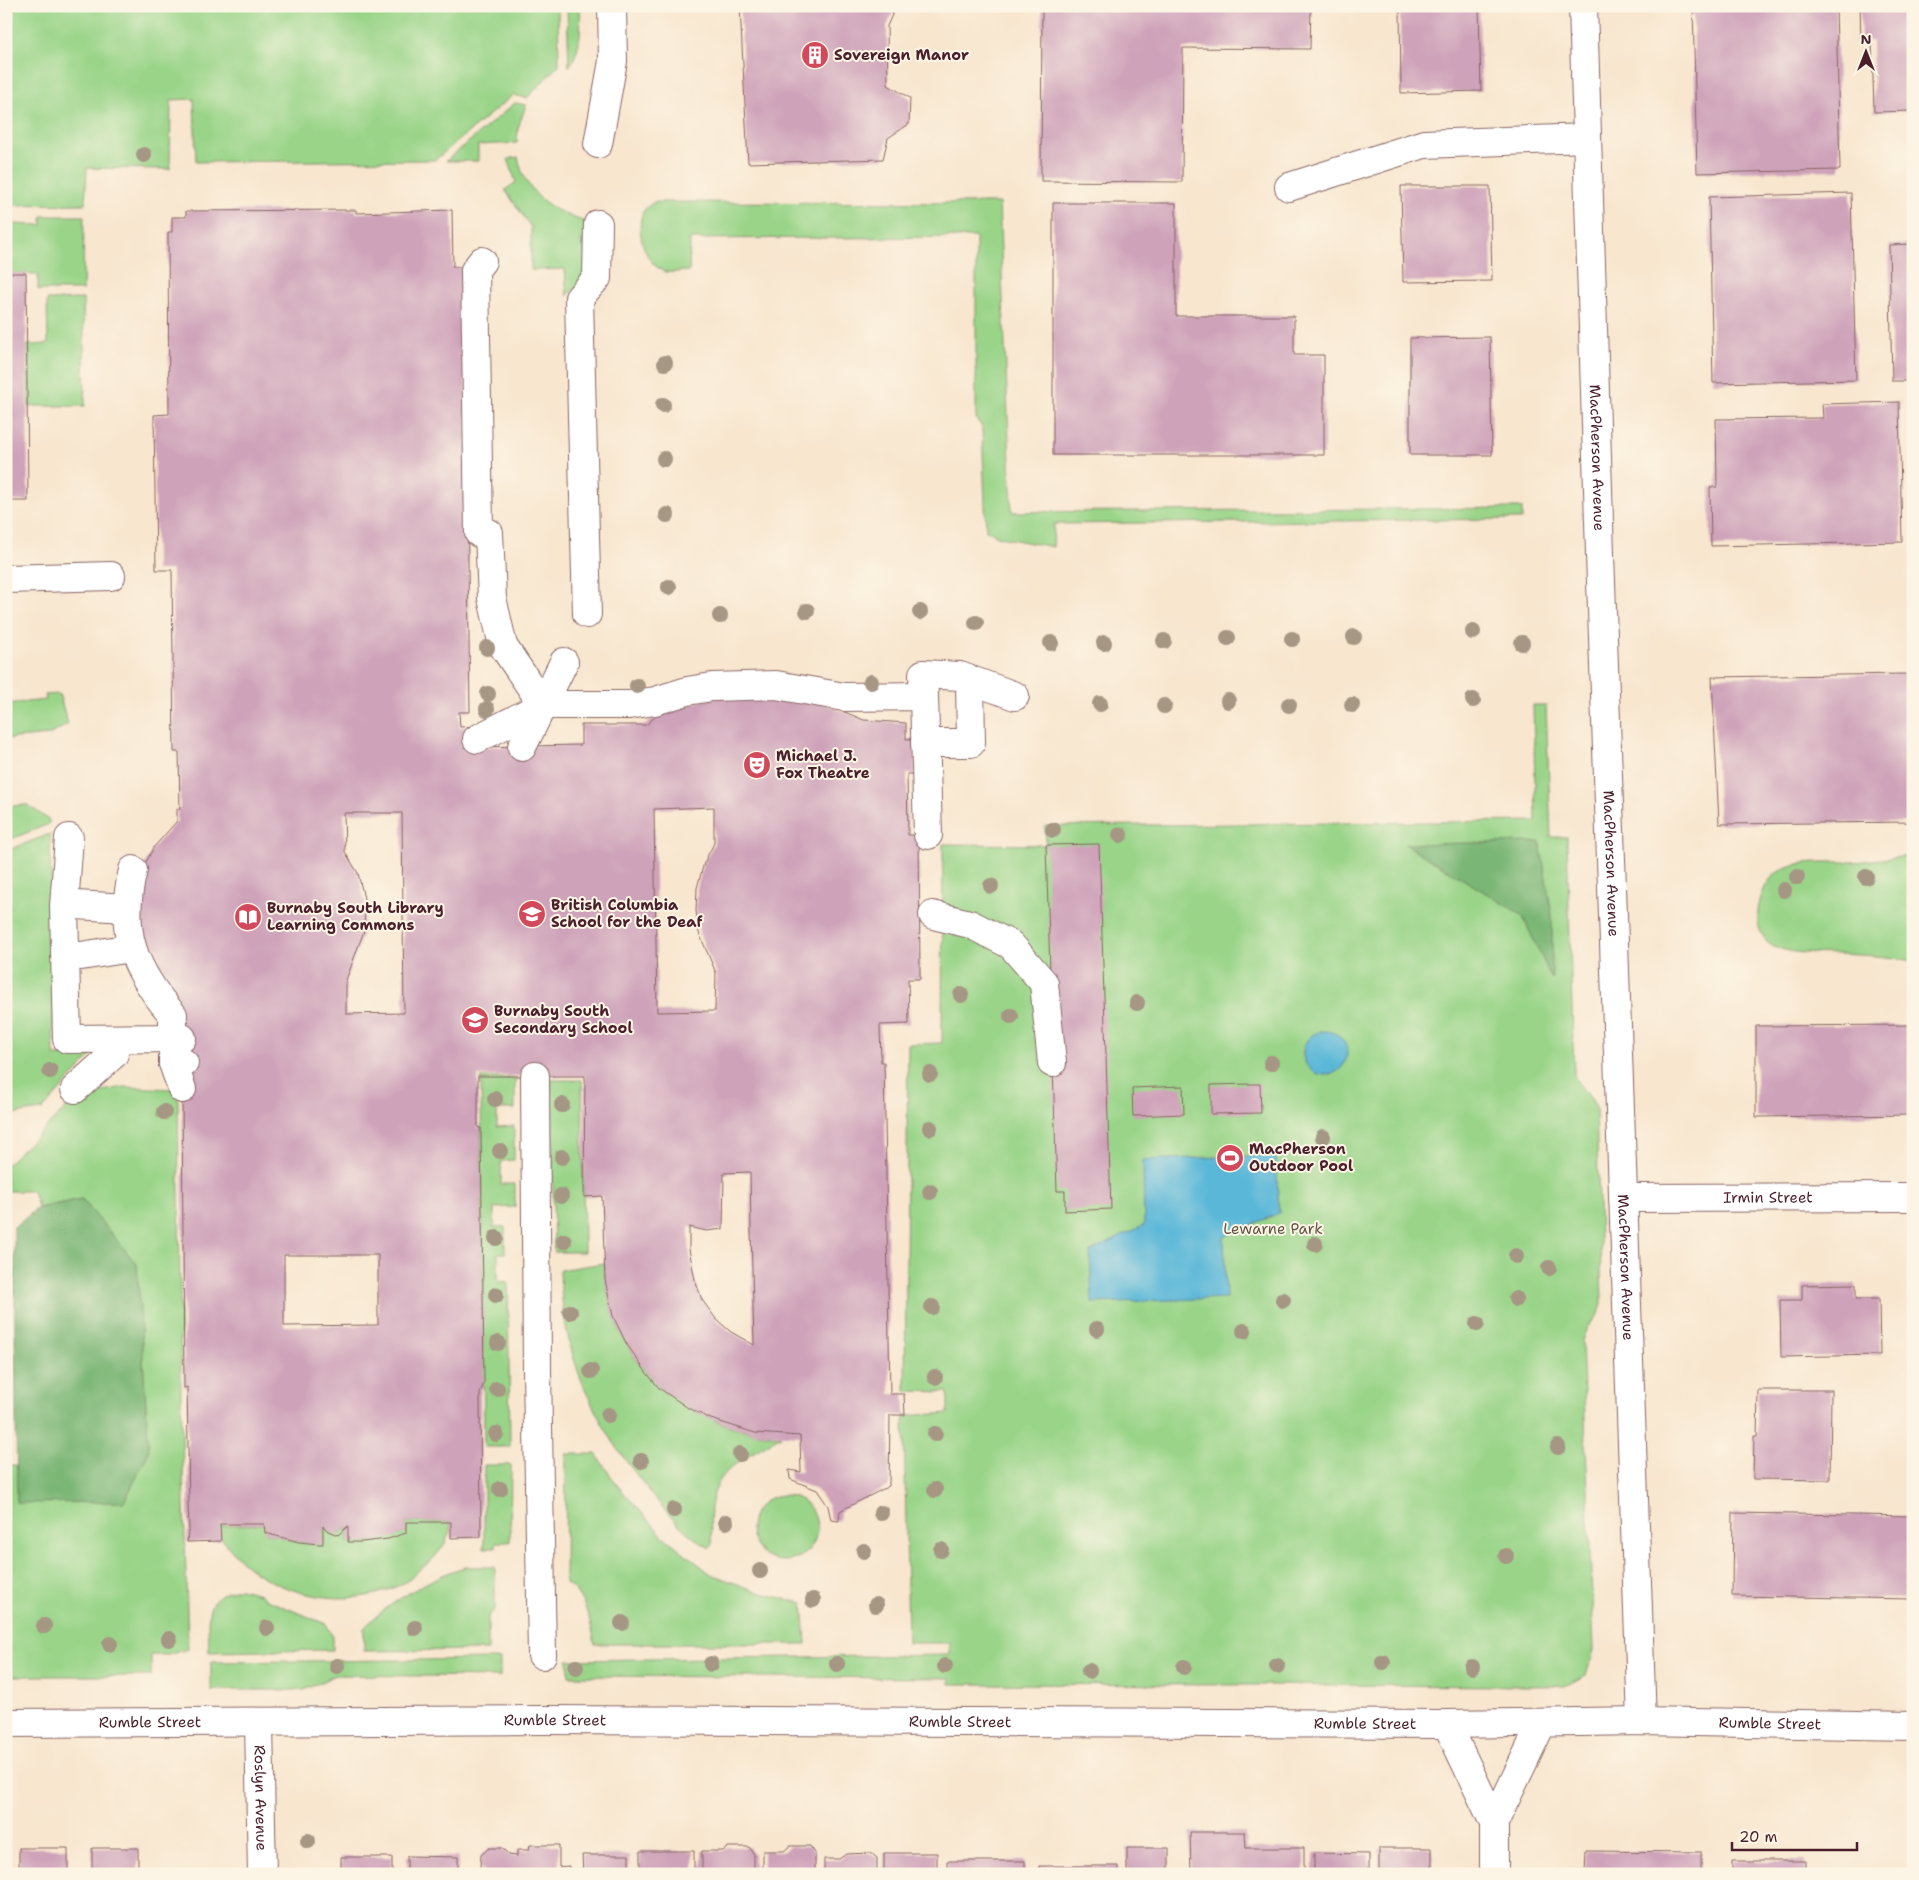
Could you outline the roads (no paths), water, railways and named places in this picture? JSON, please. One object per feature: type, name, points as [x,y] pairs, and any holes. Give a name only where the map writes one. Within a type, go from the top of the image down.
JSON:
[{"type":"street","points":[[598,144],[613,61],[612,6]]},
{"type":"street","name":"MacPherson Avenue","points":[[1583,6],[1600,554],[1642,1721]]},
{"type":"street","points":[[1289,187],[1424,144],[1588,138]]},
{"type":"street","points":[[588,614],[579,298],[597,278],[598,224]]},
{"type":"street","points":[[482,261],[475,270],[479,533],[489,533],[492,598],[503,646],[543,704]]},
{"type":"street","points":[[6,579],[111,576]]},
{"type":"street","points":[[522,747],[564,662]]},
{"type":"street","points":[[928,835],[919,736],[924,696],[923,674],[960,676],[1015,696]]},
{"type":"street","points":[[919,736],[971,743],[970,680]]},
{"type":"street","points":[[477,738],[543,704],[588,715],[629,704],[655,701],[687,691],[712,687],[755,690],[776,685],[844,697],[924,696]]},
{"type":"street","points":[[69,838],[74,959],[67,1039],[114,1039],[177,1047],[131,948],[126,908],[133,870]]},
{"type":"street","points":[[71,905],[126,908]]},
{"type":"street","points":[[933,915],[970,924],[1011,945],[1044,983],[1052,1063]]},
{"type":"street","points":[[74,959],[131,948]]},
{"type":"street","points":[[74,1090],[114,1054],[114,1039]]},
{"type":"street","points":[[535,1076],[536,1350],[542,1655]]},
{"type":"street","name":"Irmin Street","points":[[1623,1198],[1913,1197]]},
{"type":"street","name":"Rumble Street","points":[[6,1723],[542,1720],[1447,1724],[1642,1721],[1913,1726]]},
{"type":"street","name":"Roslyn Avenue","points":[[259,1723],[262,1874]]},
{"type":"street","points":[[1494,1823],[1542,1723]]},
{"type":"street","points":[[1447,1724],[1494,1823],[1494,1874]]},
{"type":"water","points":[[1321,1031],[1329,1031],[1341,1037],[1347,1053],[1341,1069],[1329,1075],[1321,1075],[1309,1069],[1303,1057],[1303,1049],[1309,1037]]},
{"type":"water","points":[[1276,1155],[1279,1213],[1224,1237],[1226,1298],[1092,1303],[1090,1252],[1144,1225],[1143,1160]]},
{"type":"place","name":"Sovereign Manor","points":[[815,55]]},
{"type":"place","name":"Michael J. Fox Theatre","points":[[757,765]]},
{"type":"place","name":"British Columbia School for the Deaf","points":[[532,914]]},
{"type":"place","name":"Burnaby South Library Learning Commons","points":[[248,917]]},
{"type":"place","name":"Burnaby South Secondary School","points":[[475,1020]]},
{"type":"place","name":"MacPherson Outdoor Pool","points":[[1230,1158]]},
{"type":"park label","name":"Lewarne Park","points":[[1273,1229]]}]
